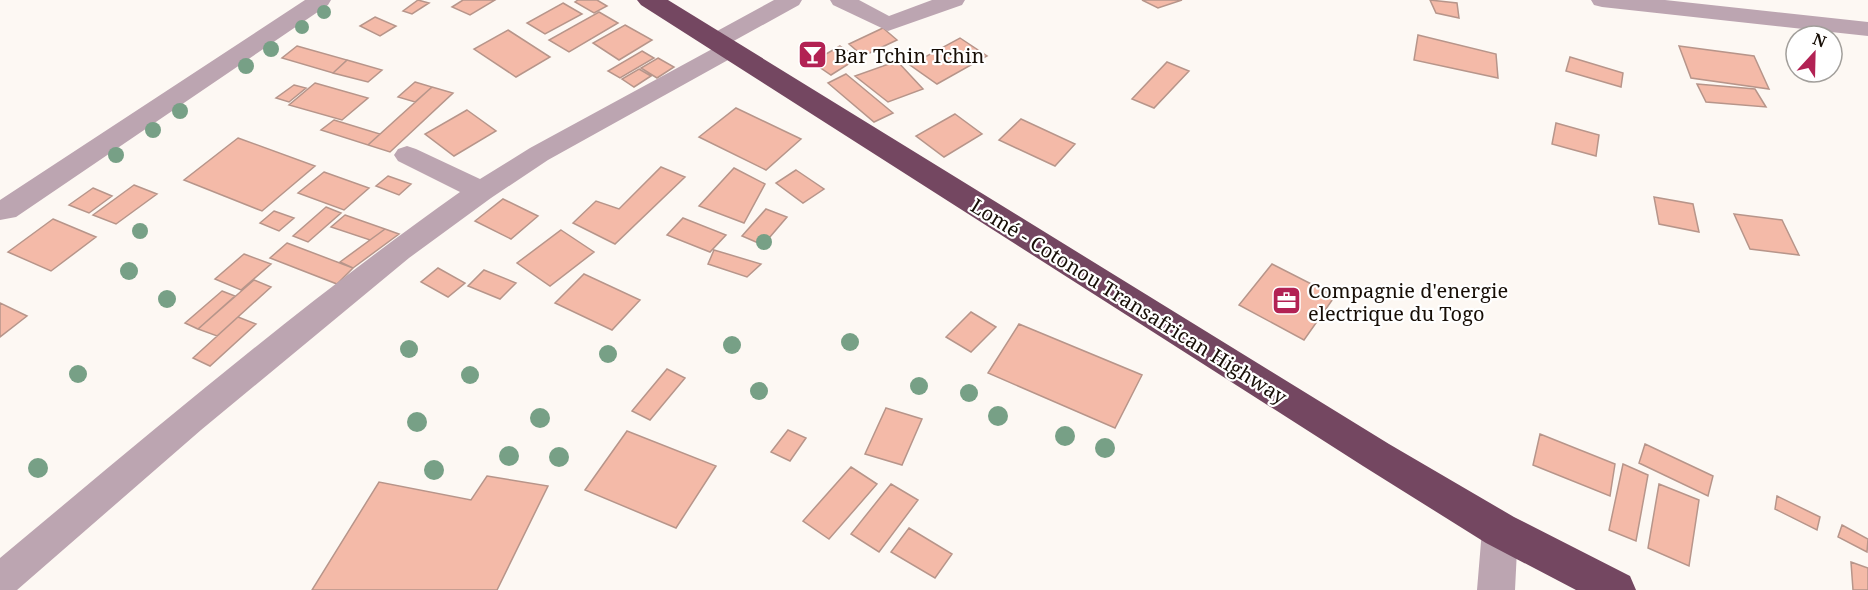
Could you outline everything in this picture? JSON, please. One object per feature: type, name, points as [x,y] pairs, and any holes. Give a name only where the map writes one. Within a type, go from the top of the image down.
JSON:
[{"type":"highway","name":"Lomé - Cotonou Transafrican Highway","points":[[650,0],[1326,424],[1500,530],[1616,590]]},
{"type":"street","points":[[0,210],[6,210],[320,0]]},
{"type":"street","points":[[0,581],[302,327],[399,250],[481,191],[722,45],[791,0]]},
{"type":"street","points":[[841,0],[888,24],[954,0]]},
{"type":"street","points":[[1602,0],[1868,29]]},
{"type":"street","points":[[407,155],[481,191]]},
{"type":"street","points":[[1496,590],[1500,530]]},
{"type":"building","points":[[418,0],[429,3],[412,14],[403,11]]},
{"type":"building","points":[[463,0],[495,0],[470,15],[452,7]]},
{"type":"building","points":[[597,0],[607,6],[594,13],[575,2]]},
{"type":"building","points":[[1142,0],[1182,0],[1158,8]]},
{"type":"building","points":[[1430,0],[1457,3],[1459,18],[1436,13]]},
{"type":"building","points":[[563,3],[582,14],[545,34],[527,23]]},
{"type":"building","points":[[599,12],[618,23],[569,52],[549,40]]},
{"type":"building","points":[[375,17],[396,26],[380,36],[360,26]]},
{"type":"building","points":[[625,25],[652,40],[619,60],[593,43]]},
{"type":"building","points":[[883,28],[897,40],[863,56],[849,44]]},
{"type":"building","points":[[508,30],[550,57],[516,77],[474,49]]},
{"type":"building","points":[[1418,35],[1496,54],[1498,78],[1414,60]]},
{"type":"building","points":[[960,38],[987,56],[937,84],[910,65]]},
{"type":"building","points":[[297,46],[347,60],[333,73],[282,58]]},
{"type":"building","points":[[840,46],[858,58],[831,75],[812,62]]},
{"type":"building","points":[[1679,46],[1754,56],[1769,89],[1691,78]]},
{"type":"building","points":[[642,51],[654,58],[620,78],[608,71]]},
{"type":"building","points":[[1570,57],[1623,73],[1621,87],[1566,71]]},
{"type":"building","points":[[658,58],[674,67],[657,78],[641,68]]},
{"type":"building","points":[[347,60],[382,70],[368,82],[333,73]]},
{"type":"building","points":[[897,61],[923,89],[888,102],[855,76]]},
{"type":"building","points":[[1167,62],[1189,71],[1154,108],[1132,99]]},
{"type":"building","points":[[639,69],[651,76],[634,87],[622,79]]},
{"type":"building","points":[[846,74],[893,113],[874,122],[828,83]]},
{"type":"building","points":[[415,82],[432,87],[415,102],[398,97]]},
{"type":"building","points":[[315,83],[368,98],[342,120],[289,105]]},
{"type":"building","points":[[1697,84],[1755,89],[1766,107],[1706,102]]},
{"type":"building","points":[[294,85],[306,88],[289,102],[276,98]]},
{"type":"building","points":[[432,87],[453,93],[390,152],[368,145]]},
{"type":"building","points":[[736,108],[801,139],[766,170],[699,137]]},
{"type":"building","points":[[467,110],[496,131],[454,156],[425,134]]},
{"type":"building","points":[[955,114],[982,134],[944,157],[916,136]]},
{"type":"building","points":[[1021,119],[1075,144],[1055,166],[999,140]]},
{"type":"building","points":[[334,120],[380,134],[368,145],[321,130]]},
{"type":"building","points":[[1556,123],[1599,135],[1596,156],[1552,144]]},
{"type":"building","points":[[238,138],[315,166],[262,211],[184,180]]},
{"type":"building","points":[[661,167],[685,177],[615,244],[573,223],[596,201],[619,209]]},
{"type":"building","points":[[734,168],[765,184],[744,223],[699,206]]},
{"type":"building","points":[[796,170],[824,189],[803,203],[776,183]]},
{"type":"building","points":[[324,172],[369,188],[344,210],[298,193]]},
{"type":"building","points":[[388,176],[411,184],[399,195],[376,186]]},
{"type":"building","points":[[134,185],[157,194],[116,224],[93,215]]},
{"type":"building","points":[[93,188],[112,196],[89,213],[69,205]]},
{"type":"building","points":[[1654,197],[1693,204],[1699,232],[1659,224]]},
{"type":"building","points":[[503,199],[538,216],[511,239],[475,221]]},
{"type":"building","points":[[326,207],[341,213],[308,242],[293,236]]},
{"type":"building","points":[[766,209],[787,217],[763,245],[742,236]]},
{"type":"building","points":[[274,211],[294,218],[279,231],[260,223]]},
{"type":"building","points":[[1734,214],[1782,220],[1799,255],[1750,249]]},
{"type":"building","points":[[345,215],[385,229],[370,240],[331,227]]},
{"type":"building","points":[[683,218],[726,235],[710,252],[667,235]]},
{"type":"building","points":[[53,219],[96,237],[51,271],[8,252]]},
{"type":"building","points":[[385,229],[399,234],[353,268],[340,262]]},
{"type":"building","points":[[561,230],[594,252],[550,286],[517,263]]},
{"type":"building","points":[[287,243],[353,268],[337,284],[270,258]]},
{"type":"building","points":[[714,250],[761,264],[747,277],[708,264]]},
{"type":"building","points":[[244,254],[271,264],[241,290],[215,279]]},
{"type":"building","name":"Compagnie d'energie electrique du Togo","points":[[1272,264],[1335,296],[1304,340],[1239,305]]},
{"type":"building","points":[[438,268],[465,283],[448,297],[421,282]]},
{"type":"building","points":[[484,270],[516,283],[500,299],[468,286]]},
{"type":"building","points":[[584,274],[640,300],[612,330],[555,303]]},
{"type":"building","points":[[254,280],[271,287],[217,336],[198,329]]},
{"type":"building","points":[[222,291],[235,296],[198,329],[185,323]]},
{"type":"building","points":[[0,303],[27,316],[0,337]]},
{"type":"building","points":[[971,312],[996,327],[971,352],[946,337]]},
{"type":"building","points":[[238,317],[256,324],[210,366],[193,358]]},
{"type":"building","points":[[1019,324],[1142,375],[1115,428],[988,373]]},
{"type":"building","points":[[667,369],[685,378],[650,420],[632,411]]},
{"type":"building","points":[[886,408],[922,419],[902,465],[865,454]]},
{"type":"building","points":[[788,430],[806,438],[790,461],[771,452]]},
{"type":"building","points":[[627,431],[716,466],[676,528],[585,490]]},
{"type":"building","points":[[1540,434],[1615,464],[1610,496],[1533,465]]},
{"type":"building","points":[[1645,444],[1713,476],[1708,496],[1639,463]]},
{"type":"building","points":[[1623,464],[1648,475],[1636,541],[1609,530]]},
{"type":"building","points":[[851,467],[877,484],[829,539],[803,521]]},
{"type":"building","points":[[487,476],[548,486],[497,590],[312,590],[379,482],[471,500]]},
{"type":"building","points":[[891,484],[918,500],[879,552],[851,534]]},
{"type":"building","points":[[1659,484],[1699,500],[1689,566],[1648,548]]},
{"type":"building","points":[[1777,496],[1820,517],[1817,530],[1775,509]]},
{"type":"building","points":[[1842,525],[1868,539],[1867,552],[1838,537]]},
{"type":"building","points":[[909,528],[952,554],[935,578],[891,552]]},
{"type":"building","points":[[1851,562],[1868,568],[1868,590],[1853,590]]},
{"type":"place","name":"Bar Tchin Tchin","points":[[813,55]]},
{"type":"place","name":"Compagnie d'energie electrique du Togo","points":[[1287,301]]}]
